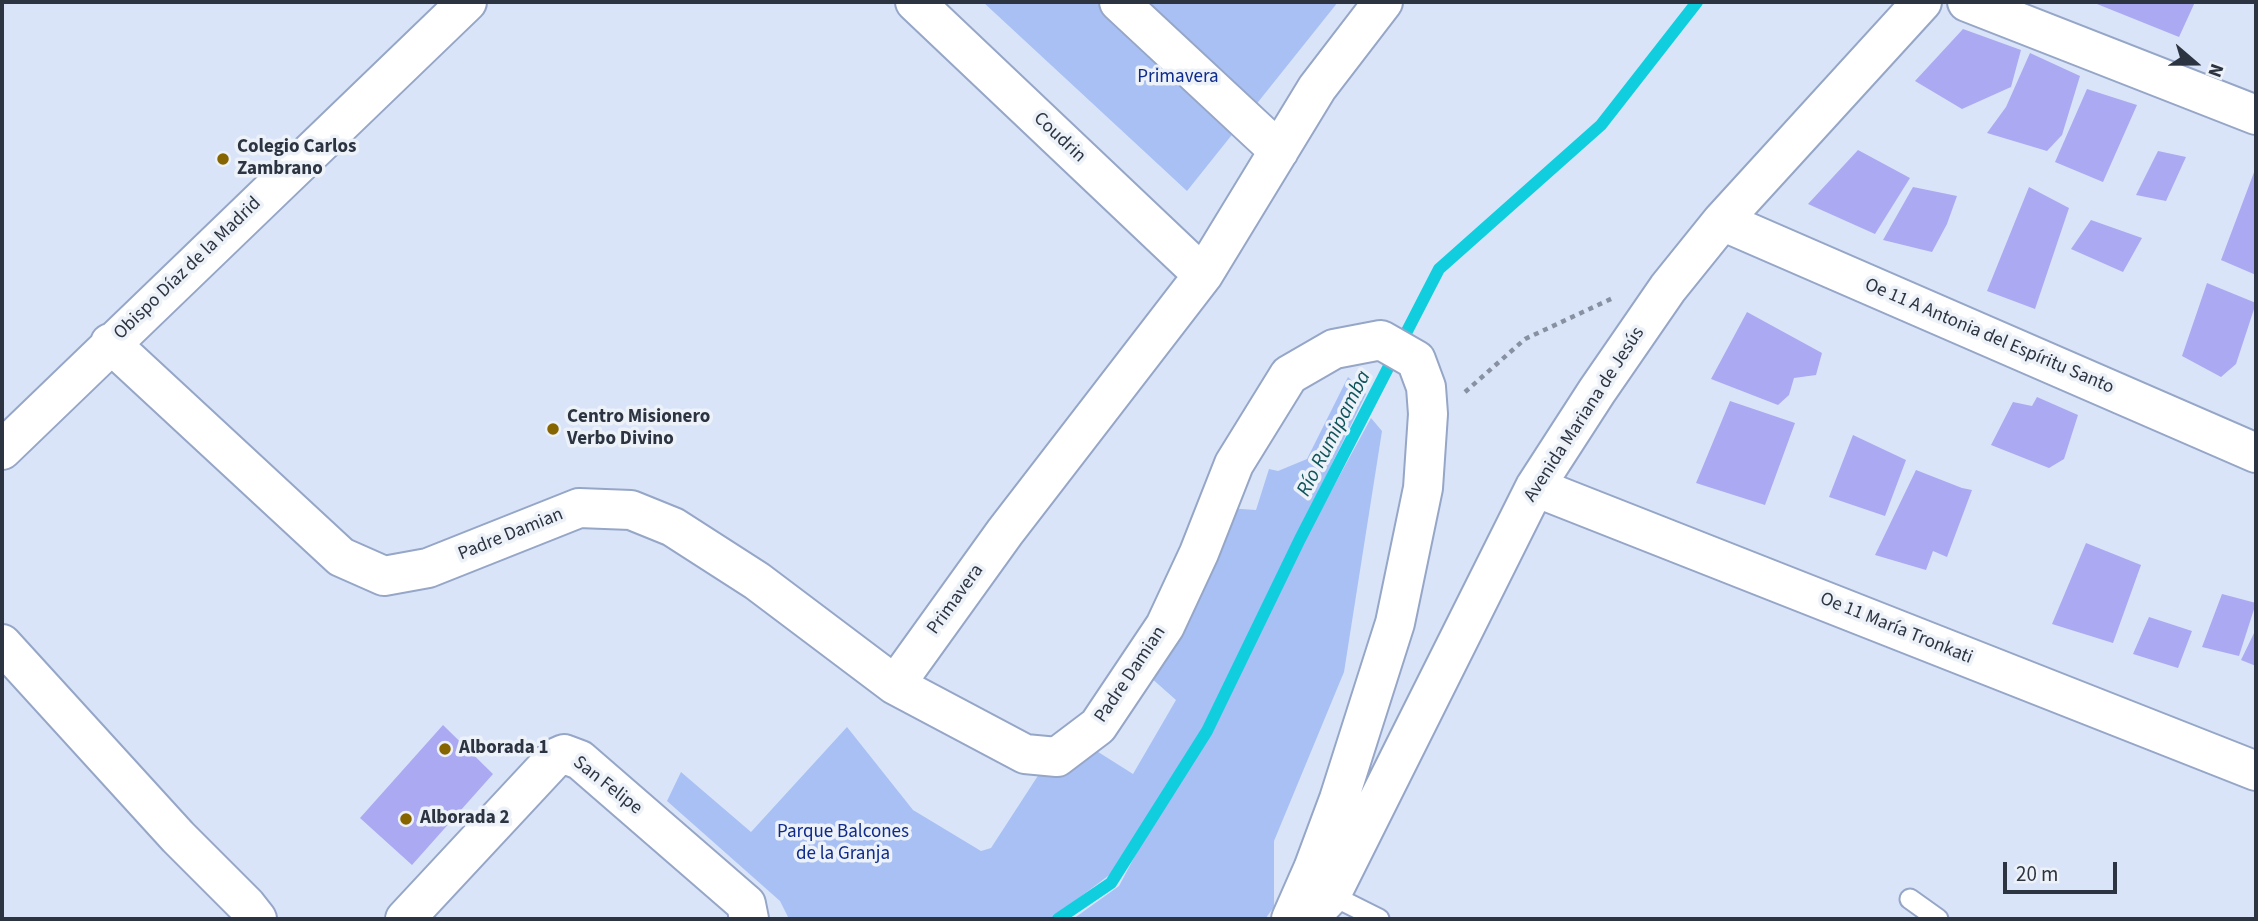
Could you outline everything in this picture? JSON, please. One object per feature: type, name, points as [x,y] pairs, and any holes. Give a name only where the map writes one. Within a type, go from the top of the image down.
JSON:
[{"type":"street","name":"Obispo Díaz de la Madrid","points":[[6,436],[110,343],[467,2]]},
{"type":"street","name":"Coudrin","points":[[915,2],[1203,275]]},
{"type":"street","points":[[1119,2],[1279,151]]},
{"type":"street","name":"Primavera","points":[[895,685],[1005,532],[1203,275],[1317,88],[1383,2]]},
{"type":"street","name":"Avenida Mariana de Jesús","points":[[1320,907],[1535,487],[1597,391],[1668,288],[1721,221],[1922,2]]},
{"type":"street","points":[[1967,2],[2254,112]]},
{"type":"street","name":"Oe 11 A Antonia del Espíritu Santo","points":[[1721,221],[2256,453]]},
{"type":"street","name":"Padre Damian","points":[[110,343],[341,557],[384,576],[428,568],[579,508],[631,510],[673,527],[757,582],[895,685],[1025,754],[1057,757],[1098,726],[1165,626],[1199,553],[1234,464],[1289,375],[1334,349],[1381,340],[1416,360],[1426,387],[1428,414],[1423,488],[1395,623],[1339,799],[1291,919]]},
{"type":"street","name":"Oe 11 María Tronkati","points":[[1535,487],[2256,771]]},
{"type":"street","points":[[2,644],[257,919]]},
{"type":"street","name":"San Felipe","points":[[405,919],[555,758],[564,754],[580,760],[746,904],[750,919]]},
{"type":"lane","points":[[1910,899],[1937,919]]},
{"type":"lane","points":[[1320,907],[1379,919]]},
{"type":"path","points":[[1428,414],[1462,394],[1525,339],[1626,292],[1648,286],[1668,288]]},
{"type":"green space","name":"Primavera","points":[[983,2],[1338,2],[1187,191]]},
{"type":"green space","name":"Parque Balcones de la Granja","points":[[1348,377],[1366,394],[1213,708],[1371,418],[1382,431],[1344,672],[1274,841],[1274,907],[1265,919],[1073,919],[1119,886],[1195,743],[1112,873],[1051,919],[789,919],[780,901],[667,801],[681,772],[751,832],[847,727],[913,810],[981,851],[991,848],[1041,771],[1084,743],[1133,774],[1176,700],[1141,669],[1227,508],[1256,510],[1269,469],[1278,471],[1307,459]]},
{"type":"building","points":[[2092,2],[2195,2],[2179,37]]},
{"type":"building","points":[[1963,29],[2021,50],[2011,87],[1962,109],[1915,81]]},
{"type":"building","points":[[2030,53],[2080,76],[2062,135],[2047,151],[1987,133],[2006,107]]},
{"type":"building","points":[[2087,89],[2137,105],[2103,182],[2055,162]]},
{"type":"building","points":[[1858,150],[1910,178],[1875,234],[1808,204]]},
{"type":"building","points":[[2158,151],[2186,157],[2166,201],[2136,195]]},
{"type":"building","points":[[2256,167],[2256,275],[2221,260]]},
{"type":"building","points":[[1913,187],[1957,196],[1947,224],[1932,252],[1883,240]]},
{"type":"building","points":[[2029,187],[2069,208],[2035,309],[1987,291]]},
{"type":"building","points":[[2091,220],[2142,238],[2123,272],[2071,249]]},
{"type":"building","points":[[2207,283],[2256,303],[2236,364],[2221,377],[2182,356]]},
{"type":"building","points":[[1747,312],[1822,353],[1816,375],[1794,378],[1789,395],[1778,405],[1711,379]]},
{"type":"building","points":[[2037,397],[2078,415],[2064,459],[2049,468],[1991,445],[2013,402],[2032,406]]},
{"type":"building","points":[[1730,401],[1795,423],[1765,505],[1696,483]]},
{"type":"building","points":[[1853,435],[1906,460],[1885,516],[1829,497]]},
{"type":"building","points":[[1916,470],[1972,490],[1947,557],[1933,551],[1926,570],[1875,555]]},
{"type":"building","points":[[2086,543],[2141,565],[2113,643],[2052,624]]},
{"type":"building","points":[[2222,594],[2256,603],[2239,656],[2202,647]]},
{"type":"building","points":[[2149,617],[2192,631],[2178,668],[2133,654]]},
{"type":"building","points":[[2256,629],[2256,666],[2241,660]]},
{"type":"building","points":[[443,725],[493,774],[412,865],[360,818]]},
{"type":"waterway","name":"Río Rumipamba","points":[[1058,919],[1111,883],[1207,731],[1300,539],[1439,269],[1601,125],[1697,2]]},
{"type":"place","name":"Colegio Carlos Zambrano","points":[[223,159]]},
{"type":"place","name":"Centro Misionero Verbo Divino","points":[[553,429]]},
{"type":"place","name":"Alborada 1","points":[[445,749]]},
{"type":"place","name":"Alborada 2","points":[[406,819]]}]
